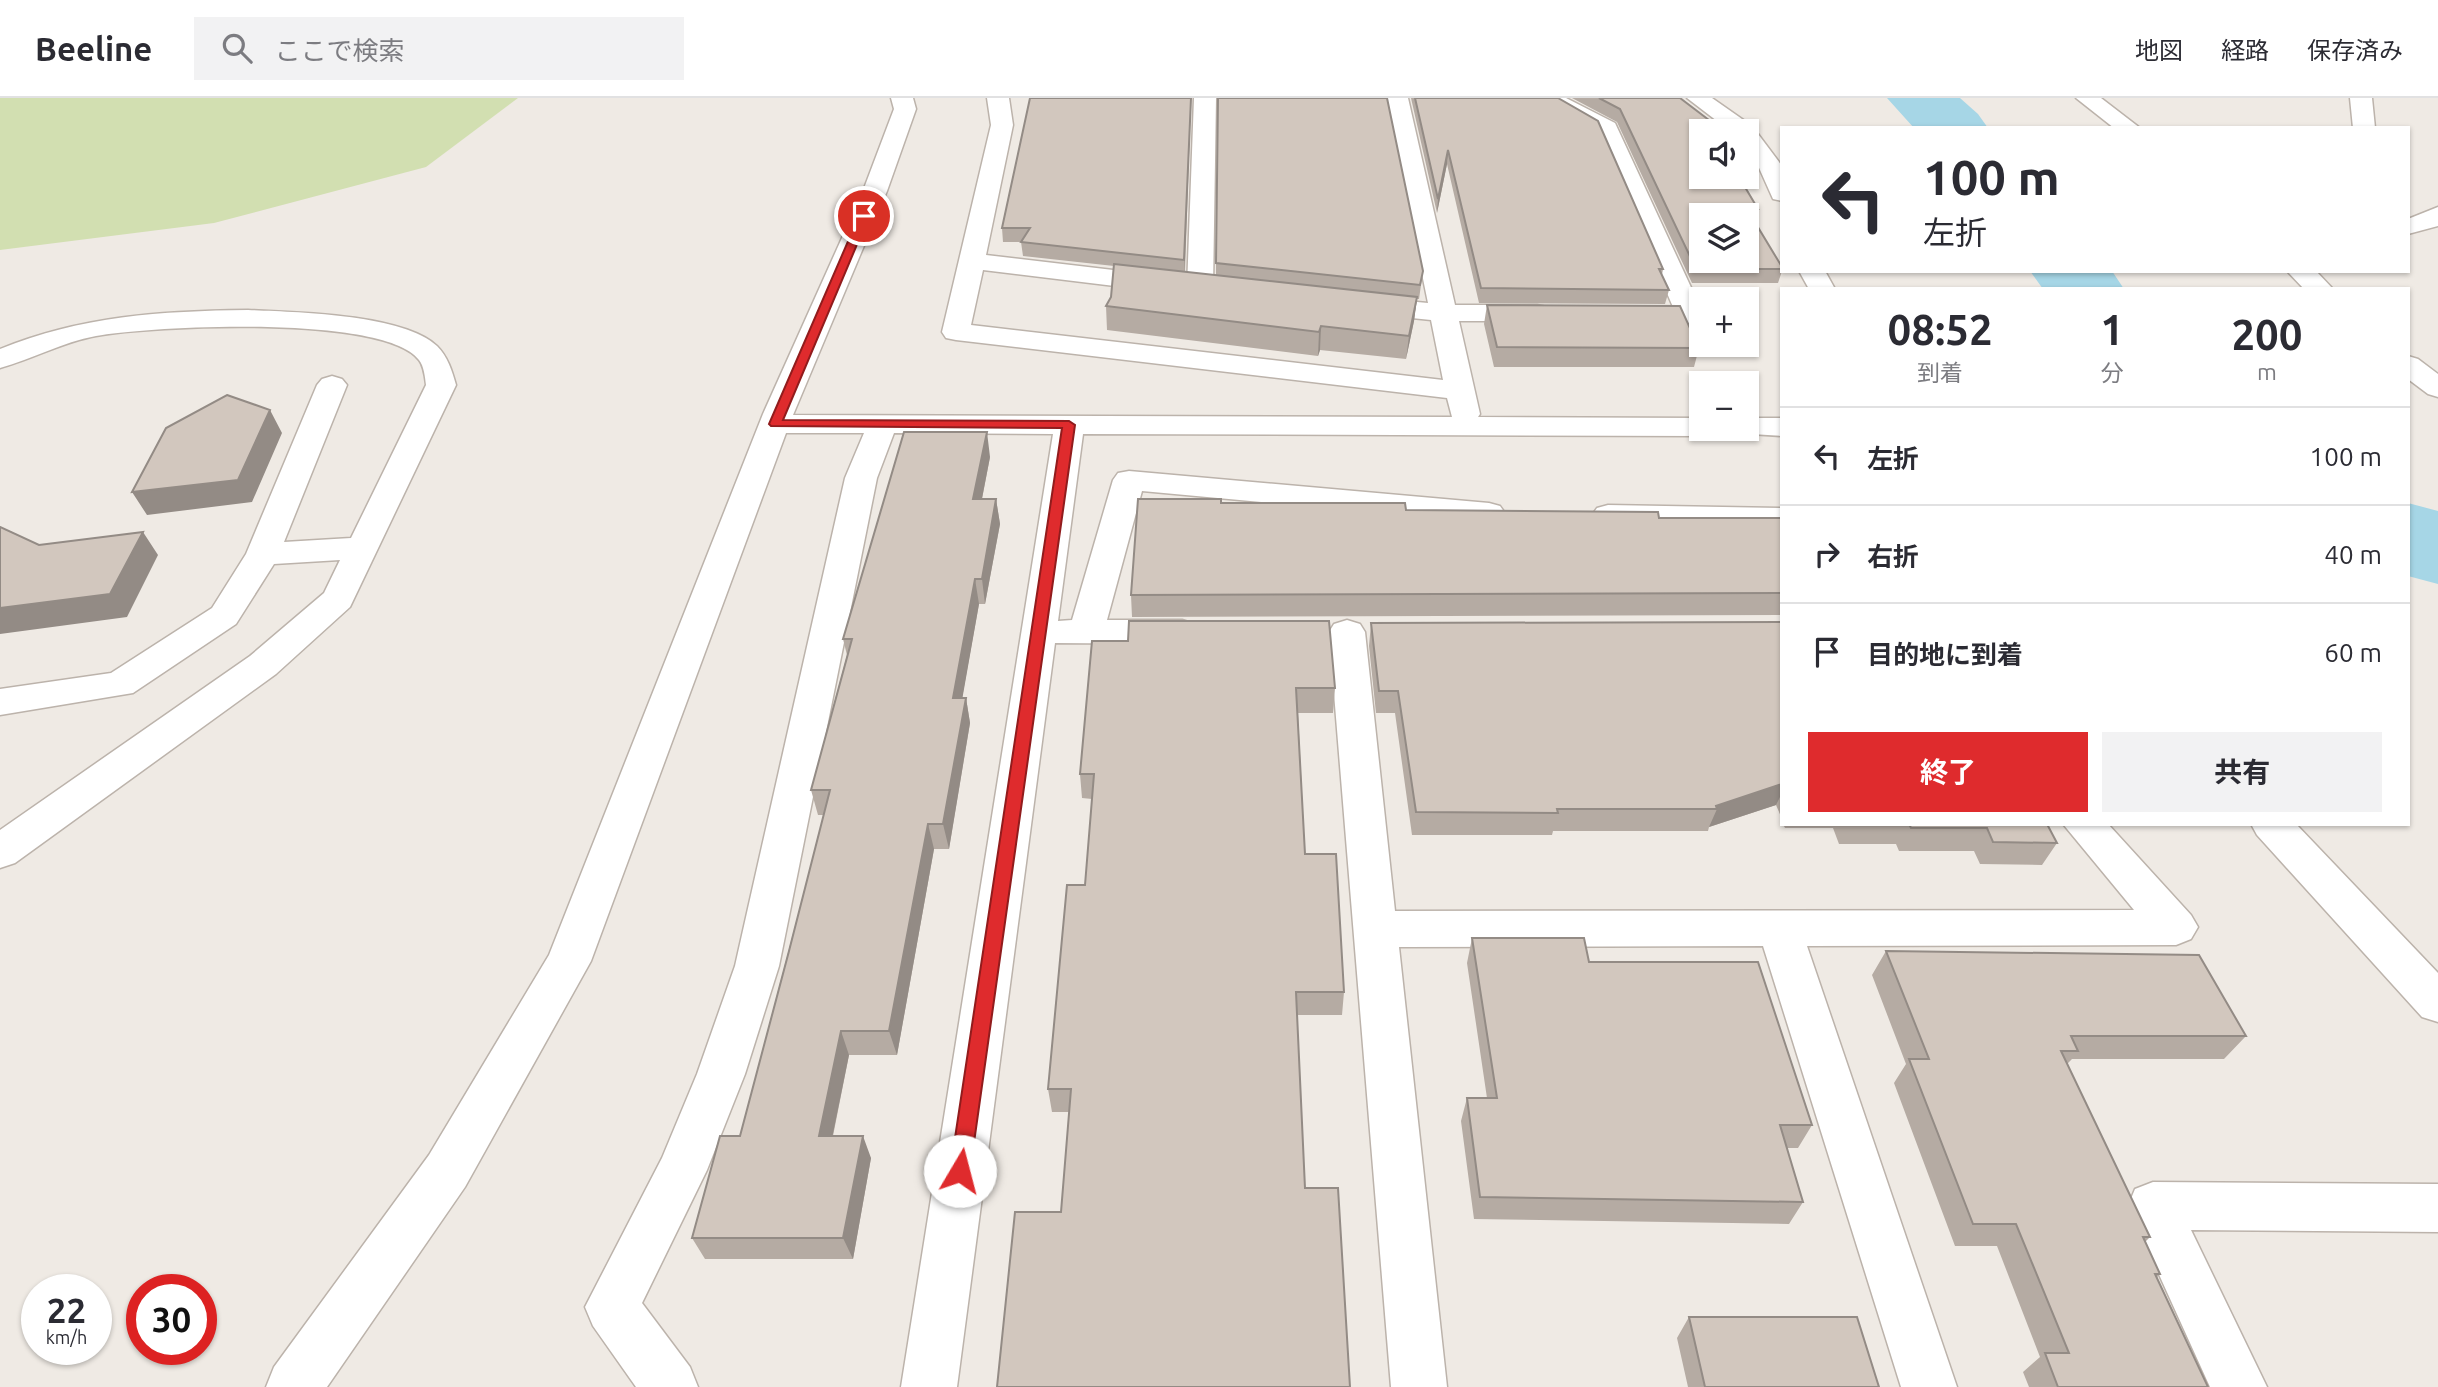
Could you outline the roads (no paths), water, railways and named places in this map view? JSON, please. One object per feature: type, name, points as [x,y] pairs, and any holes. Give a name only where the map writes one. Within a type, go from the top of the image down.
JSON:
[{"type":"street","points":[[295,1387],[447,1171],[569,961],[775,424],[875,191],[905,110],[902,98]]},
{"type":"street","points":[[998,98],[1002,125],[956,332],[1460,391]]},
{"type":"street","points":[[1200,288],[1205,98]]},
{"type":"street","points":[[1397,98],[1468,426]]},
{"type":"street","points":[[1550,98],[1607,128],[1690,315],[1607,314]]},
{"type":"street","points":[[1698,98],[1726,119]]},
{"type":"street","points":[[2087,98],[2126,126]]},
{"type":"street","points":[[2361,98],[2364,126]]},
{"type":"street","points":[[1759,150],[1767,160],[1780,189]]},
{"type":"street","points":[[2410,226],[2427,222],[2438,214]]},
{"type":"street","points":[[972,261],[1227,291]]},
{"type":"street","points":[[2302,273],[2318,287]]},
{"type":"street","points":[[1335,302],[1443,313],[1566,314]]},
{"type":"street","points":[[0,359],[65,334],[114,326],[199,320],[349,324],[380,330],[423,348],[435,359],[441,385],[338,599],[263,665],[0,852]]},
{"type":"street","points":[[2410,355],[2438,361]]},
{"type":"street","points":[[2410,367],[2438,388]]},
{"type":"street","points":[[0,702],[120,684],[223,617],[263,554],[332,385]]},
{"type":"street","points":[[775,424],[1689,427]]},
{"type":"street","points":[[670,1387],[612,1307],[682,1170],[721,1074],[757,966],[861,478],[883,424]]},
{"type":"street","points":[[929,1387],[1069,425]]},
{"type":"street","points":[[1759,427],[1780,427]]},
{"type":"street","points":[[1086,632],[1129,480],[1458,513],[1525,514]]},
{"type":"street","points":[[1579,515],[1780,518]]},
{"type":"street","points":[[263,554],[363,548]]},
{"type":"street","points":[[1037,632],[1210,632]]},
{"type":"street","points":[[1347,632],[1419,1387]]},
{"type":"street","points":[[1374,929],[2176,927],[2085,826]]},
{"type":"street","points":[[2273,826],[2438,1003]]},
{"type":"street","points":[[1779,928],[1929,1387]]},
{"type":"street","points":[[2239,1387],[2153,1206],[2438,1208]]},
{"type":"waterway","points":[[1920,98],[1952,126]]},
{"type":"waterway","points":[[2072,273],[2082,287]]},
{"type":"waterway","points":[[2410,535],[2438,552]]}]
